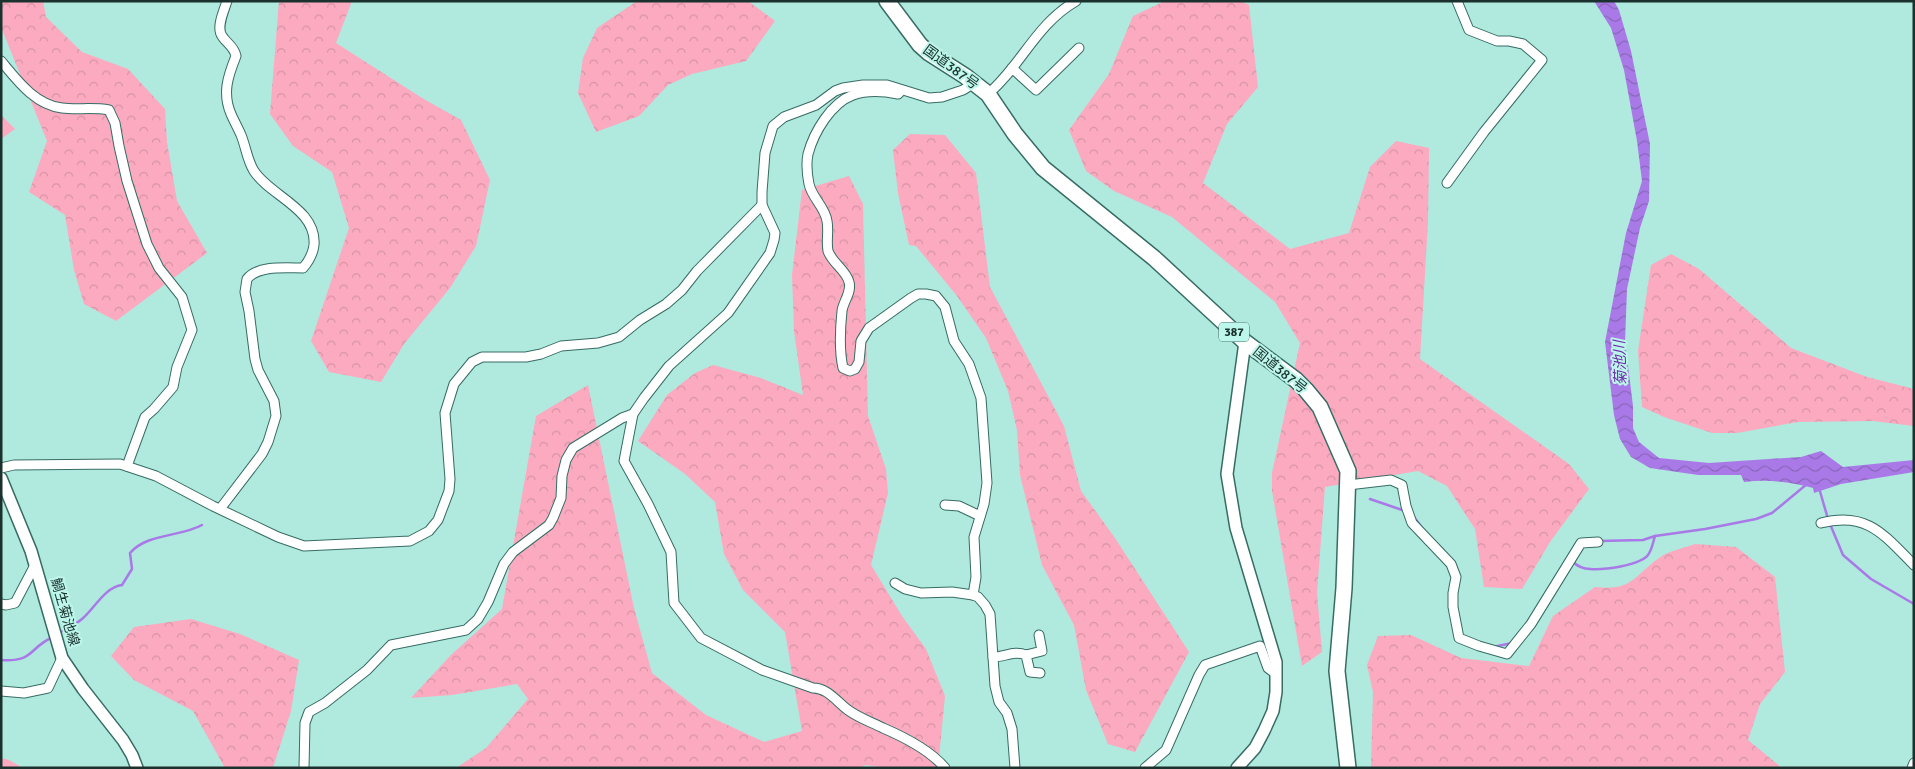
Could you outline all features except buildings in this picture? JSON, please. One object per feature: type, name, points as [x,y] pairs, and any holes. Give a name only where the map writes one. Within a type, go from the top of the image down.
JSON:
[{"type":"highway","name":"国道387号","points":[[887,1],[920,45],[988,94],[1015,134],[1043,168],[1154,258],[1245,342],[1296,380],[1320,407],[1348,471],[1344,588],[1337,671],[1348,768]]},
{"type":"street","points":[[220,509],[262,454],[276,416],[274,402],[258,370],[255,359],[245,292],[247,279],[256,272],[271,269],[303,268],[309,262],[314,248],[315,235],[312,227],[297,209],[261,179],[254,170],[230,112],[226,90],[227,80],[236,56],[233,47],[221,34],[220,24],[226,1]]},
{"type":"street","points":[[988,94],[1000,84],[1033,39],[1050,20],[1076,1]]},
{"type":"street","points":[[1447,184],[1484,132],[1542,60],[1523,44],[1509,40],[1497,41],[1470,30],[1457,1]]},
{"type":"street","points":[[1012,68],[1036,90],[1079,48]]},
{"type":"street","points":[[1,61],[18,82],[44,103],[60,108],[98,108],[109,110],[116,123],[118,146],[147,244],[159,268],[182,297],[192,330],[177,367],[173,387],[145,417],[126,466]]},
{"type":"street","points":[[945,768],[929,753],[847,710],[830,694],[818,688],[813,688],[762,670],[701,638],[674,603],[671,552],[648,504],[624,461],[633,414],[669,366],[728,313],[770,253],[774,233],[762,205],[765,153],[773,126],[784,118],[816,105],[835,91],[843,88],[863,85],[887,85],[929,98],[942,97],[964,90],[974,83]]},
{"type":"street","points":[[902,90],[898,94],[864,92],[851,96],[836,106],[817,131],[808,154],[809,186],[815,200],[826,214],[829,253],[849,282],[849,290],[842,309],[841,359],[843,368],[850,371],[859,362],[861,341],[869,328],[895,308],[918,294],[936,296],[945,307],[954,341],[969,364],[982,398],[987,483],[974,538],[976,577],[973,595]]},
{"type":"street","points":[[1,468],[14,465],[120,464],[156,476],[188,494],[278,537],[304,546],[410,541],[419,538],[429,531],[438,520],[449,491],[450,479],[445,413],[454,384],[472,362],[482,356],[541,354],[561,346],[598,343],[619,337],[640,320],[666,304],[682,290],[697,271],[762,205]]},
{"type":"street","points":[[1237,768],[1255,748],[1264,731],[1272,711],[1276,692],[1276,662],[1236,528],[1227,474],[1245,342]]},
{"type":"street","points":[[304,768],[305,723],[309,712],[325,703],[367,670],[391,645],[466,630],[478,618],[488,602],[504,564],[513,552],[549,526],[554,518],[561,498],[562,476],[566,460],[573,448],[622,418],[633,414]]},
{"type":"street","name":"鯛生菊池線","points":[[1,478],[31,551],[62,658],[83,689],[123,740],[137,768]]},
{"type":"street","points":[[1348,485],[1391,480],[1402,485],[1412,523],[1450,564],[1456,577],[1453,607],[1459,638],[1508,654],[1530,624],[1581,543],[1598,542]]},
{"type":"street","points":[[945,505],[959,506],[980,516]]},
{"type":"street","points":[[1821,523],[1834,519],[1851,519],[1866,524],[1881,532],[1914,565]]},
{"type":"street","points":[[1,604],[15,603],[35,565]]},
{"type":"street","points":[[895,583],[904,589],[921,593],[952,592],[973,595],[982,601],[990,614],[995,686],[999,702],[1007,713],[1012,729],[1015,768]]},
{"type":"street","points":[[993,657],[1001,657],[1016,652],[1026,655],[1042,651],[1040,635]]},
{"type":"street","points":[[1145,768],[1166,750],[1205,665],[1260,646],[1268,668],[1276,674]]},
{"type":"street","points":[[1026,655],[1030,672],[1040,673]]},
{"type":"street","points":[[1,690],[24,693],[48,688],[62,658]]},
{"type":"street","points":[[1912,768],[1914,763]]},
{"type":"green space","points":[[1,1],[43,1],[46,17],[82,52],[128,69],[165,109],[167,142],[177,201],[207,253],[116,321],[84,304],[74,270],[65,215],[29,192],[47,141],[1,27]]},
{"type":"green space","points":[[279,1],[352,1],[336,43],[422,98],[461,120],[490,180],[476,246],[450,288],[404,344],[381,382],[329,372],[311,341],[349,228],[332,172],[293,146],[270,114]]},
{"type":"green space","points":[[637,1],[748,1],[775,21],[746,61],[692,74],[668,85],[639,116],[596,132],[578,93],[583,58],[597,28]]},
{"type":"green space","points":[[1165,1],[1241,1],[1249,5],[1258,87],[1227,124],[1203,183],[1290,249],[1349,233],[1370,167],[1396,141],[1429,148],[1428,222],[1420,359],[1569,464],[1589,489],[1550,542],[1522,589],[1484,587],[1475,529],[1447,486],[1418,471],[1325,487],[1317,593],[1322,652],[1302,666],[1272,491],[1272,473],[1300,343],[1275,302],[1172,217],[1114,191],[1086,171],[1069,130],[1109,74],[1133,16]]},
{"type":"green space","points":[[1,115],[15,129],[1,139]]},
{"type":"green space","points":[[910,134],[945,135],[976,173],[990,287],[1064,426],[1081,491],[1115,538],[1189,652],[1135,752],[1108,744],[1086,690],[1074,625],[1042,565],[1020,475],[1017,430],[1008,391],[986,338],[957,296],[916,246],[909,245],[898,193],[893,150]]},
{"type":"green space","points":[[849,176],[863,204],[868,416],[886,469],[888,493],[871,565],[902,616],[926,649],[945,696],[938,768],[884,768],[866,765],[858,768],[456,768],[486,748],[528,699],[517,684],[452,695],[411,698],[451,655],[502,609],[536,416],[588,385],[634,608],[652,673],[706,715],[764,742],[802,731],[785,632],[743,590],[724,554],[715,502],[685,474],[638,441],[667,395],[695,373],[713,365],[761,378],[803,395],[794,331],[792,275],[802,190]]},
{"type":"green space","points":[[1671,254],[1699,269],[1791,348],[1867,377],[1914,389],[1914,426],[1873,421],[1798,422],[1737,433],[1712,433],[1664,417],[1642,407],[1638,351],[1651,265]]},
{"type":"green space","points":[[1695,544],[1736,547],[1775,577],[1785,672],[1760,704],[1748,740],[1782,768],[1371,768],[1373,692],[1367,665],[1378,636],[1411,635],[1461,658],[1529,666],[1553,616],[1595,587],[1607,588],[1625,585],[1663,556]]},
{"type":"green space","points":[[191,619],[240,634],[299,660],[291,711],[273,768],[225,768],[193,711],[134,680],[111,656],[134,627]]},
{"type":"green space","points":[[1,758],[9,760],[23,768],[1,768]]},
{"type":"water","name":"菊池川","points":[[1594,1],[1614,1],[1619,10],[1631,51],[1650,144],[1649,201],[1640,228],[1627,289],[1625,342],[1633,406],[1633,428],[1639,442],[1659,458],[1709,463],[1801,457],[1821,451],[1843,467],[1914,460],[1914,472],[1841,484],[1814,493],[1813,488],[1787,483],[1770,481],[1744,482],[1741,475],[1698,475],[1650,468],[1631,457],[1620,439],[1614,415],[1605,342],[1626,233],[1642,181],[1624,70],[1611,28]]},
{"type":"waterway","points":[[1599,541],[1643,540],[1655,536],[1756,519],[1772,513],[1807,484]]},
{"type":"waterway","points":[[1819,488],[1828,519]]},
{"type":"waterway","points":[[1370,499],[1405,511]]},
{"type":"waterway","points":[[1414,517],[1423,529]]},
{"type":"waterway","points":[[1830,524],[1843,555],[1871,579],[1914,604]]},
{"type":"waterway","points":[[57,634],[82,619],[110,590],[122,585],[132,569],[130,553],[137,547],[145,542],[184,532],[202,525]]},
{"type":"waterway","points":[[1572,561],[1580,567],[1587,569],[1629,565],[1648,555],[1655,536]]},
{"type":"waterway","points":[[1,660],[26,657],[45,641],[53,637]]},
{"type":"waterway","points":[[1493,647],[1512,643]]}]
